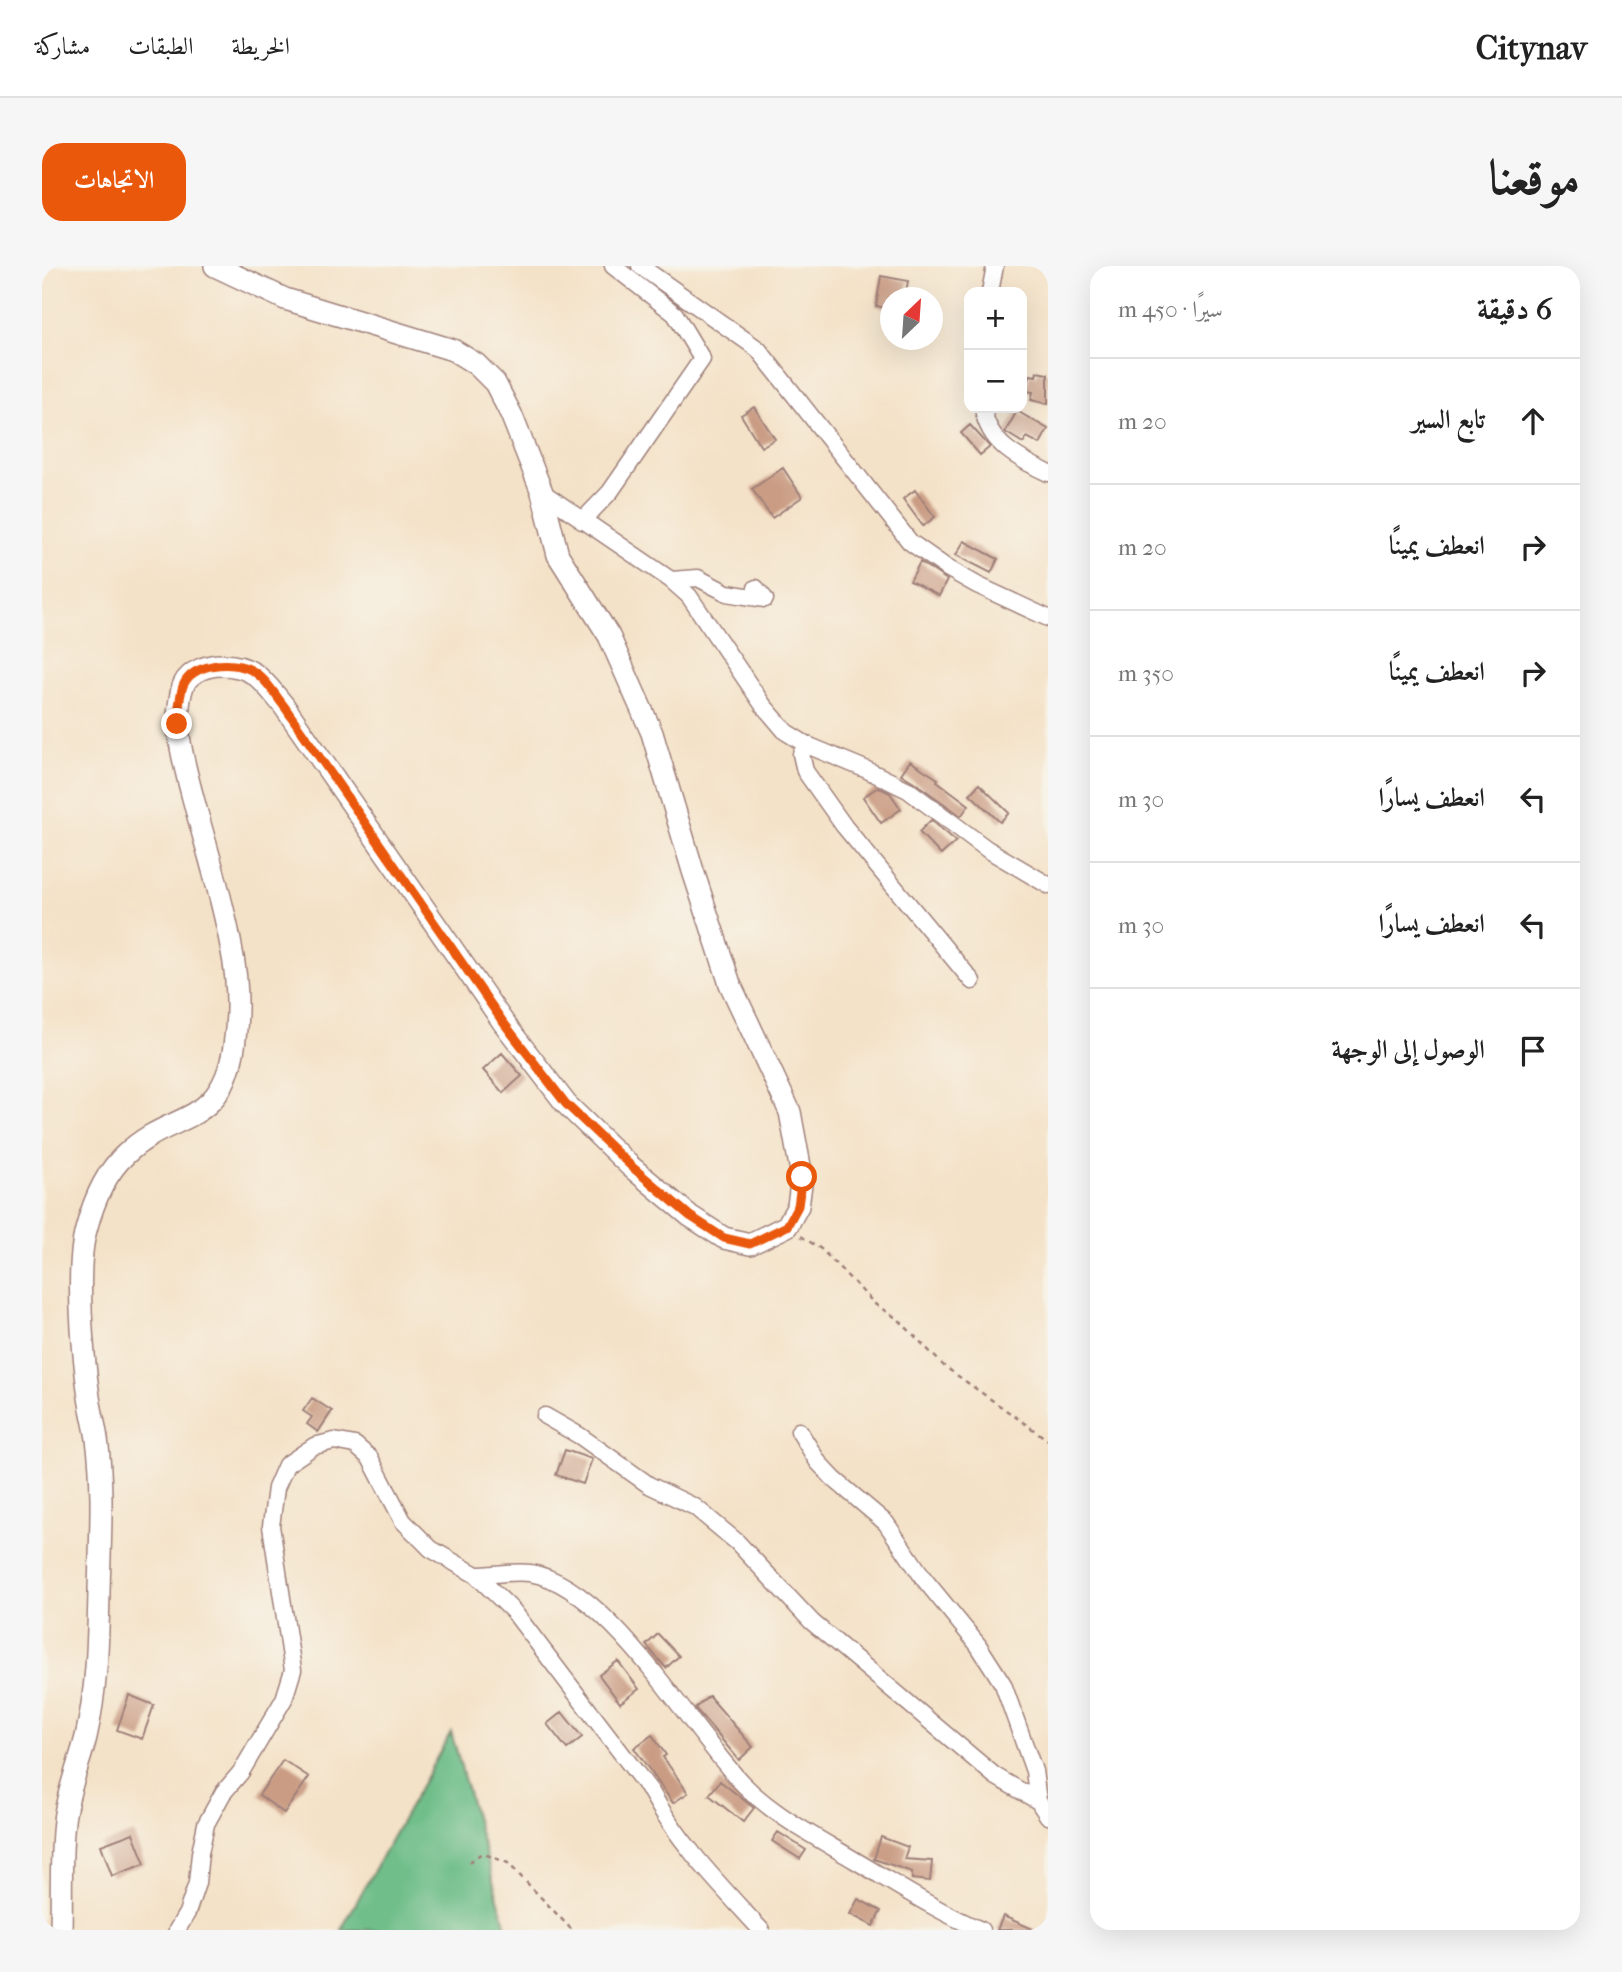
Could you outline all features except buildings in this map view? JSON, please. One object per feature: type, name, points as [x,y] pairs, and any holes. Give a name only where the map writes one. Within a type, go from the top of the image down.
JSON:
[{"type":"street","points":[[61,1930],[64,1822],[68,1794],[89,1722],[97,1652],[100,1510],[97,1441],[89,1397],[81,1298],[84,1234],[108,1175],[127,1153],[209,1105],[221,1088],[233,1051],[238,990],[231,945],[186,771],[177,724],[184,684],[198,670],[213,665],[231,665],[251,670],[264,681],[503,1022],[566,1104],[631,1166],[690,1216],[724,1238],[750,1244],[787,1226],[798,1206],[802,1177],[790,1112],[730,984],[652,733],[609,636],[558,555],[542,492],[511,414],[495,383],[476,364],[453,350],[285,299],[215,266]]},
{"type":"street","points":[[582,521],[610,492],[702,359],[675,314],[613,266]]},
{"type":"street","points":[[640,266],[758,349],[910,542],[977,585],[1048,618]]},
{"type":"street","points":[[991,287],[995,266]]},
{"type":"street","points":[[985,413],[995,439],[1018,459],[1048,473]]},
{"type":"street","points":[[542,492],[671,580],[689,596],[763,705],[786,732],[807,745],[908,790],[987,849],[1048,885]]},
{"type":"street","points":[[671,580],[698,578],[727,593],[765,599],[756,588]]},
{"type":"street","points":[[807,745],[801,754],[805,771],[844,826],[972,981]]},
{"type":"street","points":[[545,1416],[580,1436],[649,1485],[695,1507],[737,1542],[812,1622],[844,1650],[995,1776],[1038,1801]]},
{"type":"street","points":[[799,1431],[818,1462],[834,1479],[886,1523],[924,1579],[978,1645],[1003,1684],[1034,1772],[1038,1801],[1048,1816]]},
{"type":"street","points":[[177,1930],[187,1913],[197,1883],[206,1824],[278,1709],[293,1670],[271,1526],[276,1488],[286,1465],[314,1446],[334,1441],[355,1445],[370,1458],[403,1521],[431,1549],[476,1575],[514,1612],[651,1792],[668,1823],[709,1875],[761,1930]]},
{"type":"street","points":[[476,1575],[529,1573],[558,1583],[588,1604],[617,1631],[661,1681],[751,1791],[813,1838],[920,1900],[981,1930]]},
{"type":"path","points":[[787,1226],[821,1249],[876,1305],[898,1318],[944,1366],[1048,1440]]},
{"type":"path","points":[[469,1862],[482,1853],[508,1863],[572,1930]]},
{"type":"green space","points":[[451,1732],[507,1930],[341,1930]]},
{"type":"route","points":[[177,724],[184,684],[198,670],[213,665],[231,665],[251,670],[264,681],[503,1022],[566,1104],[631,1166],[690,1216],[724,1238],[750,1244],[787,1226],[798,1206],[802,1177]]}]
